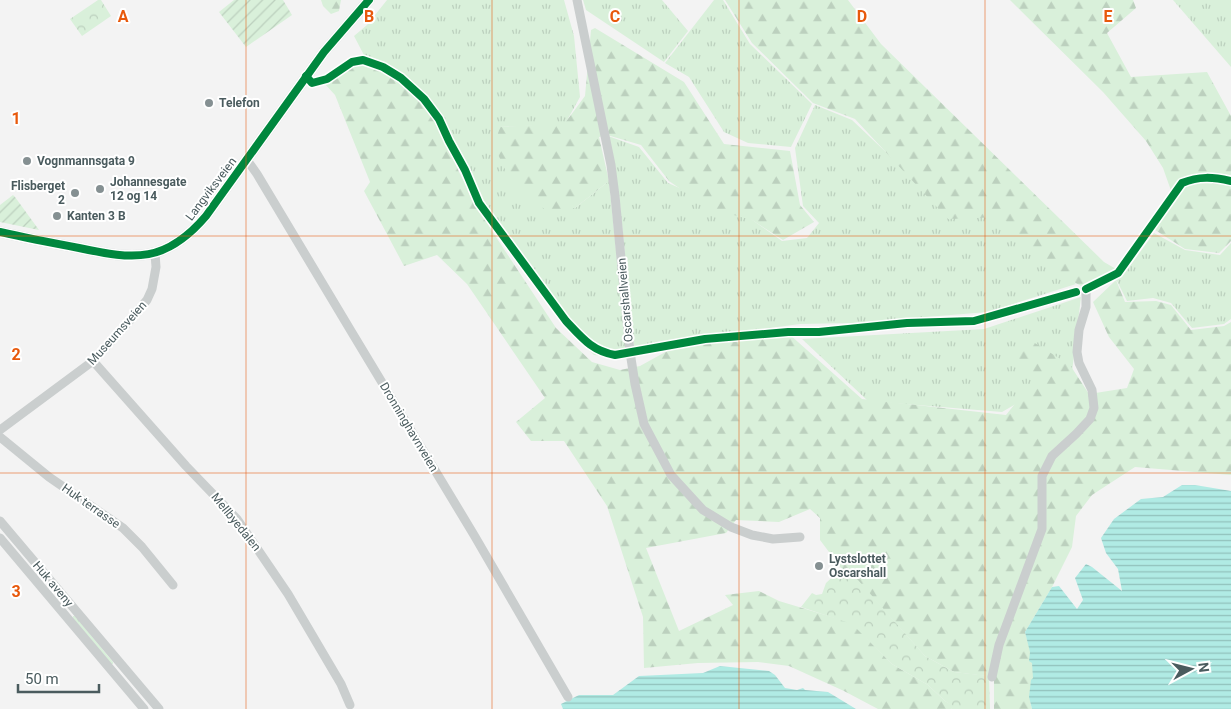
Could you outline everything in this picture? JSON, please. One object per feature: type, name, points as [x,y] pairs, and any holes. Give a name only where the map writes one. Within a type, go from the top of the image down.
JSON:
[{"type":"street","name":"Langviksveien","points":[[0,232],[116,256],[137,256],[155,253],[178,244],[196,228],[214,206],[324,52],[368,0]]},
{"type":"street","name":"Oscarshallveien","points":[[577,0],[611,165],[630,352],[644,424],[671,475],[703,510],[731,527],[752,535],[772,539],[800,536]]},
{"type":"street","name":"Dronninghavnveien","points":[[247,160],[258,174],[350,331],[474,535],[568,697]]},
{"type":"street","points":[[992,677],[999,644],[1042,529],[1042,476],[1052,456],[1090,419],[1094,408],[1092,390],[1079,363],[1077,352],[1079,330],[1086,307],[1086,289],[1118,273],[1182,183],[1194,178],[1215,178],[1231,181]]},
{"type":"street","name":"Museumsveien","points":[[0,430],[94,361],[147,300],[155,280],[155,253]]},
{"type":"street","name":"Mellbyedalen","points":[[94,361],[186,466],[242,526],[293,602],[341,684],[350,704]]},
{"type":"street","name":"Huk terrasse","points":[[0,437],[49,477],[122,528],[142,547],[173,585]]},
{"type":"street","name":"Huk aveny","points":[[0,520],[159,709]]},
{"type":"street","name":"Huk aveny","points":[[0,538],[144,709]]},
{"type":"street","name":"Huk aveny","points":[[22,565],[31,558]]},
{"type":"street","name":"Huk aveny","points":[[66,617],[75,609]]},
{"type":"street","points":[[111,671],[120,663]]},
{"type":"green space","points":[[98,0],[101,0],[111,16],[82,36],[70,19]]},
{"type":"green space","points":[[234,0],[283,0],[292,15],[246,47],[219,12]]},
{"type":"green space","points":[[321,0],[341,0],[339,11],[331,14],[323,6]]},
{"type":"green space","points":[[387,0],[564,0],[574,36],[580,97],[565,124],[500,127],[575,208],[609,181],[627,359],[594,355],[566,329],[497,228],[462,168],[437,108],[401,75],[365,57],[354,36],[367,25]]},
{"type":"green space","points":[[583,0],[662,0],[688,31],[664,62],[586,10]]},
{"type":"green space","points":[[714,0],[723,0],[750,44],[812,104],[791,147],[748,143],[724,132],[689,77],[665,63]]},
{"type":"green space","points":[[725,0],[848,0],[881,44],[1104,262],[1116,269],[1083,287],[1057,273],[1002,217],[948,219],[855,119],[813,103],[752,43]]},
{"type":"green space","points":[[1010,0],[1133,0],[1136,8],[1107,33],[1131,77],[1207,72],[1231,116],[1231,241],[1219,253],[1185,249],[1152,228],[1174,199],[1163,168],[1146,141],[1103,92]]},
{"type":"green space","points":[[1173,0],[1231,0],[1231,67]]},
{"type":"green space","points":[[595,28],[684,82],[724,144],[790,151],[800,205],[814,222],[783,240],[752,220],[708,208],[669,181],[641,145],[607,135],[599,137],[609,181],[575,208],[547,211],[513,186],[494,146],[500,127],[565,123],[585,96],[591,30]]},
{"type":"green space","points":[[365,61],[382,67],[397,77],[422,99],[437,120],[459,172],[492,231],[556,328],[592,362],[620,370],[640,366],[678,345],[789,334],[862,399],[1006,415],[1034,380],[1016,356],[1030,340],[1070,365],[1089,394],[1127,388],[1134,369],[1109,337],[1093,302],[1116,280],[1125,302],[1156,301],[1171,305],[1191,330],[1224,326],[1231,322],[1231,475],[1135,467],[1092,495],[1076,516],[1072,547],[1052,587],[1025,632],[1033,667],[1030,696],[1032,709],[994,709],[994,677],[954,672],[925,656],[858,581],[841,568],[820,540],[820,518],[810,509],[779,522],[736,520],[726,533],[646,548],[679,631],[733,605],[725,595],[759,591],[779,601],[852,623],[892,664],[928,685],[945,701],[954,706],[951,709],[878,709],[789,666],[758,662],[698,663],[644,668],[643,617],[607,506],[564,441],[531,441],[516,422],[545,398],[467,284],[437,255],[404,266],[364,191],[370,182],[335,95],[324,83],[352,64]]},
{"type":"green space","points":[[815,105],[852,120],[947,210],[1004,215],[1076,284],[988,312],[852,323],[800,324],[703,337],[635,354],[619,195],[608,136],[639,147],[668,183],[751,219],[782,241],[807,238],[819,223],[803,206],[795,148]]},
{"type":"green space","points":[[13,195],[39,230],[0,222],[0,205]]},
{"type":"green space","points":[[1154,233],[1185,250],[1220,255],[1231,243],[1231,319],[1224,324],[1192,328],[1171,303],[1153,298],[1127,301],[1116,279],[1127,270]]},
{"type":"green space","points":[[1081,297],[1072,372],[1002,412],[868,401],[802,339],[984,329]]},
{"type":"green space","points":[[841,569],[858,580],[925,656],[954,672],[989,676],[990,709],[951,709],[953,706],[928,685],[892,664],[852,624],[801,607],[812,593],[816,595],[822,594],[826,583]]},
{"type":"green space","points":[[73,616],[75,616],[113,664],[111,664]]},
{"type":"water","points":[[1182,485],[1195,485],[1231,491],[1231,709],[1032,709],[1029,697],[1031,680],[1033,678],[1032,663],[1029,661],[1030,652],[1025,632],[1052,587],[1059,586],[1077,609],[1083,600],[1075,578],[1086,564],[1122,591],[1118,569],[1106,553],[1101,538],[1114,519],[1141,499],[1163,497]]},
{"type":"water","points":[[720,666],[769,671],[775,675],[785,688],[797,690],[803,688],[805,690],[828,692],[856,709],[563,709],[561,704],[579,695],[613,695],[639,676],[703,673]]},
{"type":"cycle path","points":[[0,232],[99,252],[133,256],[163,250],[177,243],[206,216],[324,52],[369,0]]},
{"type":"cycle path","points":[[306,76],[312,83],[327,79],[352,62],[363,60],[383,67],[401,78],[424,99],[439,119],[465,170],[479,203],[566,321],[588,343],[607,353],[615,355],[705,339],[788,332],[819,332],[907,323],[974,321],[1076,292]]},
{"type":"cycle path","points":[[1086,289],[1118,273],[1182,183],[1206,178],[1231,181]]},
{"type":"place","name":"Telefon","points":[[209,103]]},
{"type":"place","name":"Vognmannsgata 9","points":[[27,161]]},
{"type":"place","name":"Johannesgate 12 og 14","points":[[100,189]]},
{"type":"place","name":"Flisberget 2","points":[[75,193]]},
{"type":"place","name":"Kanten 3 B","points":[[57,216]]},
{"type":"place","name":"Lystslottet Oscarshall","points":[[819,566]]}]
